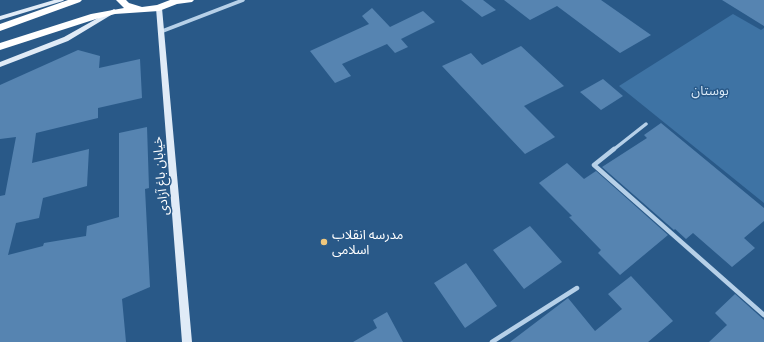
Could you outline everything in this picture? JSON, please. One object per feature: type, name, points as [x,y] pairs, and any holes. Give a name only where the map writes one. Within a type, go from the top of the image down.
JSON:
[{"type":"highway","points":[[0,28],[76,0]]},
{"type":"highway","points":[[121,0],[126,5],[142,10]]},
{"type":"highway","points":[[0,47],[74,21],[115,11],[159,8],[177,1],[189,0]]},
{"type":"street","points":[[0,18],[60,0]]},
{"type":"street","points":[[160,32],[243,0]]},
{"type":"street","name":"خیابان باغ آزادی","points":[[159,8],[187,342]]},
{"type":"street","points":[[0,65],[66,39],[115,11]]},
{"type":"street","points":[[646,124],[594,165],[764,315]]},
{"type":"street","points":[[492,342],[577,288]]},
{"type":"green space","name":"بوستان","points":[[733,14],[761,30],[764,28],[764,203],[619,86]]},
{"type":"building","points":[[461,0],[483,0],[496,10],[482,17]]},
{"type":"building","points":[[504,0],[601,0],[651,35],[620,53],[557,6],[530,20]]},
{"type":"building","points":[[722,0],[764,0],[764,26]]},
{"type":"building","points":[[372,8],[390,27],[423,11],[435,22],[401,39],[408,47],[395,53],[387,44],[342,64],[351,76],[335,83],[310,51],[369,24],[362,16]]},
{"type":"building","points":[[521,46],[564,86],[524,106],[555,137],[525,154],[442,66],[471,53],[482,65]]},
{"type":"building","points":[[78,50],[100,56],[99,68],[140,59],[142,98],[98,108],[98,118],[36,133],[32,163],[89,149],[87,186],[43,198],[39,218],[16,223],[8,255],[43,246],[44,243],[86,236],[87,226],[119,217],[119,133],[147,127],[149,188],[145,189],[150,287],[122,299],[126,342],[0,342],[0,196],[5,195],[16,137],[0,139],[0,85]]},
{"type":"building","points":[[603,79],[623,96],[601,110],[580,92]]},
{"type":"building","points":[[661,123],[764,208],[764,221],[744,238],[755,248],[732,267],[693,233],[686,239],[675,229],[674,230],[602,167],[647,138],[644,135]]},
{"type":"building","points":[[567,163],[584,179],[596,171],[668,235],[620,275],[598,253],[601,250],[569,217],[572,216],[539,183]]},
{"type":"building","points":[[530,226],[562,262],[524,289],[493,250]]},
{"type":"building","points":[[466,263],[497,306],[465,328],[434,283]]},
{"type":"building","points":[[631,276],[673,321],[648,342],[510,342],[568,298],[595,331],[622,309],[608,294]]},
{"type":"building","points":[[735,294],[764,320],[764,342],[709,342],[727,325],[715,313]]},
{"type":"building","points":[[387,312],[403,342],[353,342],[377,328],[373,320]]},
{"type":"place","name":"مدرسه انقلاب اسلامی","points":[[324,242]]}]
